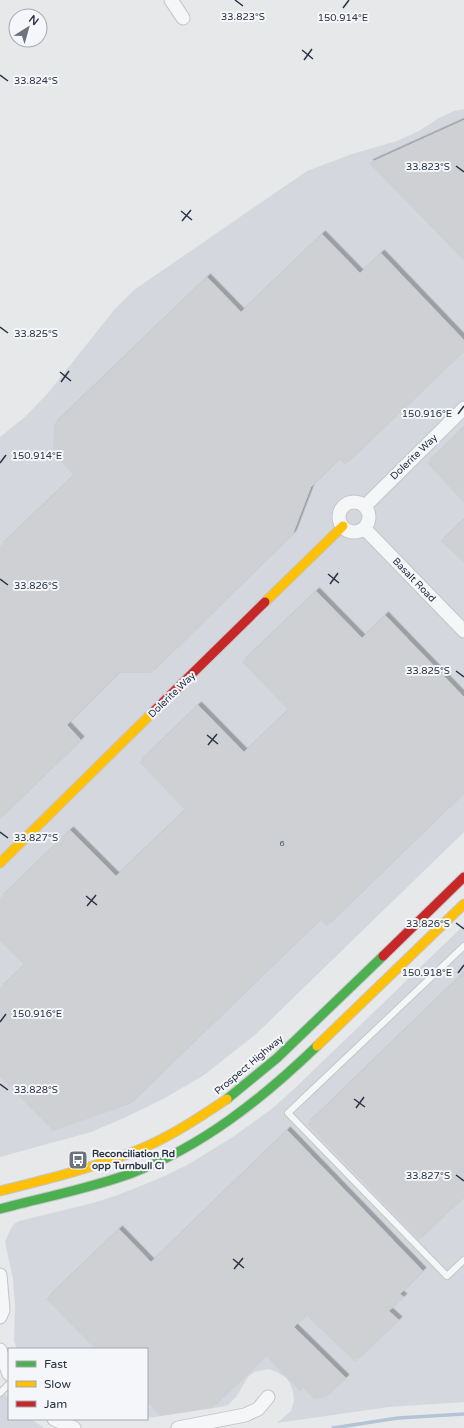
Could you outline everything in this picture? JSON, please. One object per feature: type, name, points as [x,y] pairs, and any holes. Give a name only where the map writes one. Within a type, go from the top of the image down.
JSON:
[{"type":"main road","name":"Dolerite Way","points":[[0,863],[343,526]]},
{"type":"main road","name":"Prospect Highway","points":[[0,1191],[76,1171],[118,1158],[164,1138],[227,1099],[276,1059],[464,877]]},
{"type":"main road","points":[[0,1209],[94,1186],[123,1176],[166,1158],[217,1130],[256,1102],[295,1068],[464,904]]},
{"type":"street","points":[[171,0],[183,18]]},
{"type":"street","name":"Dolerite Way","points":[[364,506],[464,408]]},
{"type":"street","points":[[356,502],[364,506],[369,515],[367,525],[364,528],[355,532],[343,526],[340,517],[342,508],[346,504],[356,502]]},
{"type":"street","name":"Basalt Road","points":[[364,528],[464,631]]},
{"type":"street","points":[[0,1275],[3,1310],[0,1317]]},
{"type":"street","points":[[0,1350],[8,1371]]},
{"type":"street","points":[[178,1428],[245,1415],[258,1409],[268,1397]]},
{"type":"street","points":[[56,1420],[74,1428]]},
{"type":"lane","points":[[464,946],[288,1113],[446,1276],[464,1260]]},
{"type":"lane","points":[[0,1393],[8,1385]]},
{"type":"shaded area","points":[[464,109],[464,832],[255,1035],[204,1075],[165,1098],[91,1132],[0,1157],[0,437],[26,416],[48,393],[114,310],[134,290],[307,171],[352,154],[397,141],[419,131],[439,118],[454,111]]},
{"type":"shaded area","points":[[464,925],[464,1402],[389,1407],[277,1423],[291,1411],[294,1401],[293,1392],[290,1383],[285,1377],[269,1369],[254,1372],[248,1377],[236,1397],[228,1405],[148,1418],[148,1348],[17,1348],[14,1341],[15,1306],[13,1279],[5,1242],[14,1224],[19,1221],[93,1203],[118,1195],[165,1176],[187,1165],[233,1137],[274,1107]]},
{"type":"shaded area","points":[[0,1386],[8,1398],[8,1420],[32,1420],[44,1428],[0,1428]]},
{"type":"building","points":[[464,120],[464,261],[369,163]]},
{"type":"building","points":[[322,234],[360,273],[381,253],[464,340],[464,351],[345,465],[339,459],[311,487],[293,534],[151,673],[119,673],[67,725],[81,740],[0,819],[0,546],[74,475],[53,453],[54,424],[207,277],[241,312]]},
{"type":"building","points":[[464,427],[464,503],[427,463]]},
{"type":"building","points":[[464,519],[464,563],[441,541]]},
{"type":"building","points":[[316,591],[362,638],[385,615],[464,697],[464,793],[327,926],[320,920],[130,1104],[53,1131],[0,1077],[0,988],[24,965],[0,941],[0,898],[70,830],[116,876],[185,810],[139,762],[198,705],[244,752],[288,710],[242,662]]},
{"type":"building","points":[[464,972],[464,1197],[419,1240],[307,1124]]},
{"type":"building","points":[[287,1130],[423,1271],[400,1294],[404,1297],[389,1311],[399,1320],[355,1362],[306,1315],[294,1327],[346,1378],[326,1397],[314,1399],[303,1388],[300,1391],[266,1356],[212,1408],[160,1416],[148,1403],[148,1348],[94,1348],[46,1299],[119,1229],[151,1262]]},
{"type":"waterway","points":[[333,1428],[398,1418],[464,1414]]},
{"type":"traffic: fast","points":[[227,1099],[277,1058],[383,956]]},
{"type":"traffic: fast","points":[[0,1209],[116,1179],[158,1162],[207,1135],[231,1119],[275,1084],[317,1046]]},
{"type":"traffic: slow","points":[[265,602],[343,526]]},
{"type":"traffic: slow","points":[[0,863],[154,711]]},
{"type":"traffic: slow","points":[[317,1046],[464,904]]},
{"type":"traffic: slow","points":[[0,1191],[90,1167],[126,1155],[176,1132],[227,1099]]},
{"type":"traffic: jam","points":[[154,711],[265,602]]},
{"type":"traffic: jam","points":[[383,956],[464,877]]},
{"type":"place","name":"Reconciliation Rd opp Turnbull Cl","points":[[78,1160]]}]
